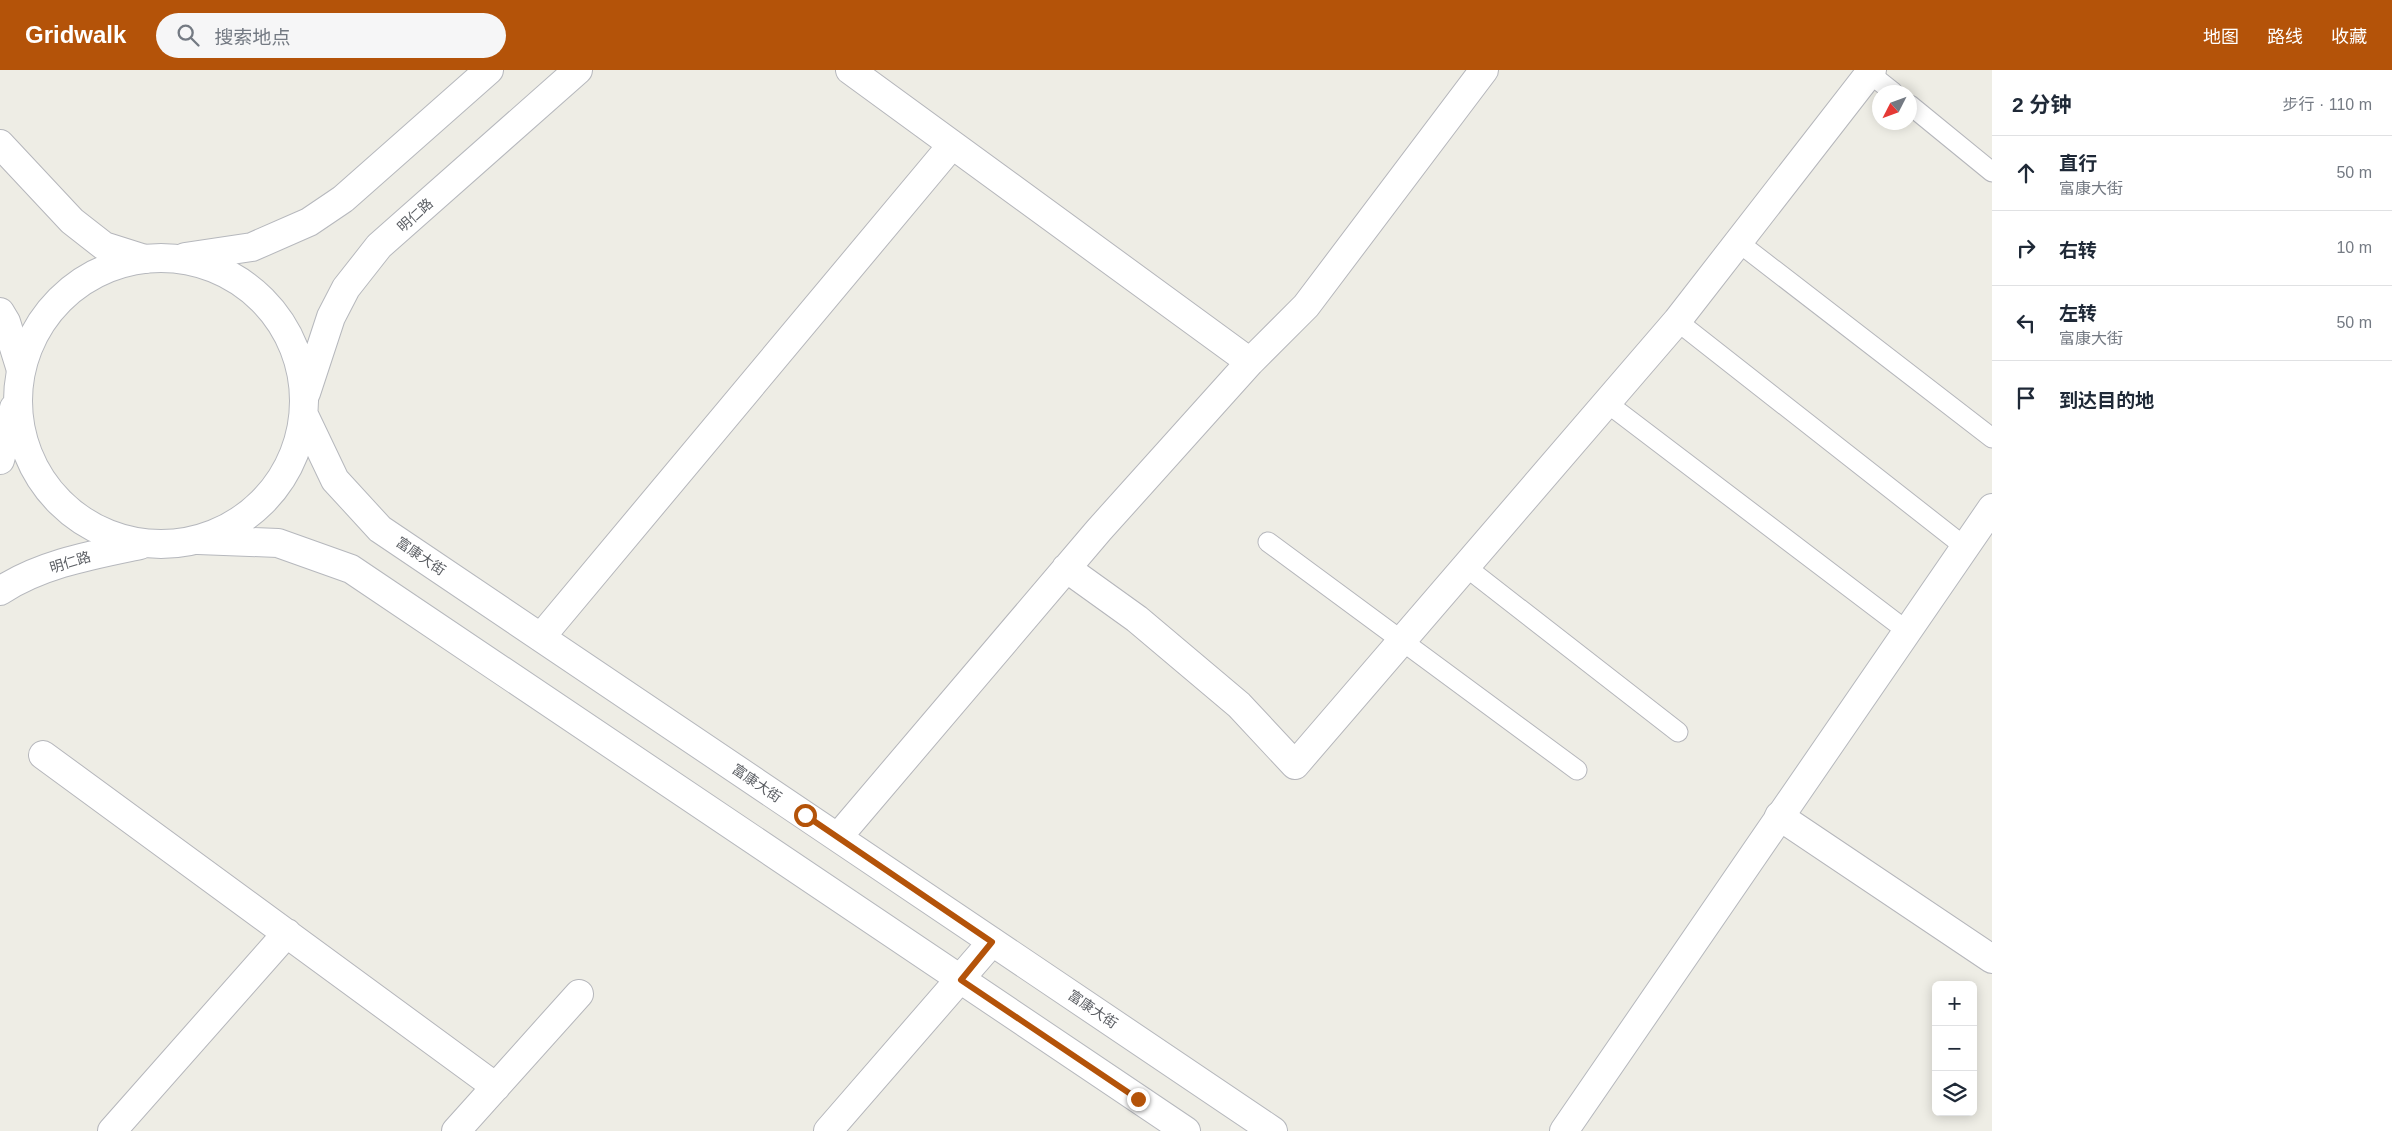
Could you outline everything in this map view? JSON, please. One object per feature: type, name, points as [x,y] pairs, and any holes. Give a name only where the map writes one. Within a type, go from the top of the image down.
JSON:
[{"type":"street","points":[[0,460],[19,382],[33,336],[53,307],[79,283],[110,267],[145,259],[172,258],[252,247],[309,222],[343,199],[489,70]]},
{"type":"street","name":"明仁路","points":[[198,540],[238,523],[271,495],[294,458],[304,406],[331,316],[346,288],[379,246],[578,70]]},
{"type":"street","points":[[850,70],[1250,362]]},
{"type":"street","points":[[838,838],[1066,568],[1250,362],[1306,306],[1484,70]]},
{"type":"street","points":[[1066,568],[1137,619],[1239,706],[1295,765],[1677,321],[1871,72]]},
{"type":"street","points":[[0,144],[72,221],[104,246],[145,259]]},
{"type":"street","points":[[541,637],[952,145]]},
{"type":"street","points":[[172,258],[207,265],[238,280],[265,302],[286,330],[299,362],[304,406]]},
{"type":"street","points":[[0,312],[6,322],[19,382],[22,438],[39,477],[67,510],[103,532],[144,544],[172,545],[198,540],[278,543],[351,569],[1186,1131]]},
{"type":"street","name":"富康大街","points":[[304,406],[335,480],[380,529],[1273,1131]]},
{"type":"street","points":[[1564,1131],[1992,508]]},
{"type":"street","name":"明仁路","points":[[0,591],[20,578],[83,556],[144,544]]},
{"type":"street","points":[[43,755],[496,1087]]},
{"type":"street","points":[[1779,816],[1992,959]]},
{"type":"street","points":[[112,1131],[287,933]]},
{"type":"street","points":[[828,1131],[992,942]]},
{"type":"street","points":[[456,1131],[579,994]]},
{"type":"lane","points":[[1871,72],[1886,85]]},
{"type":"lane","points":[[1917,111],[1992,172]]},
{"type":"lane","points":[[1738,242],[1992,438]]},
{"type":"lane","points":[[1677,321],[1965,547]]},
{"type":"lane","points":[[1607,403],[1907,632]]},
{"type":"lane","points":[[1268,542],[1577,770]]},
{"type":"lane","points":[[1466,567],[1678,732]]},
{"type":"route","points":[[805,815],[992,942],[961,980],[1138,1099]]}]
